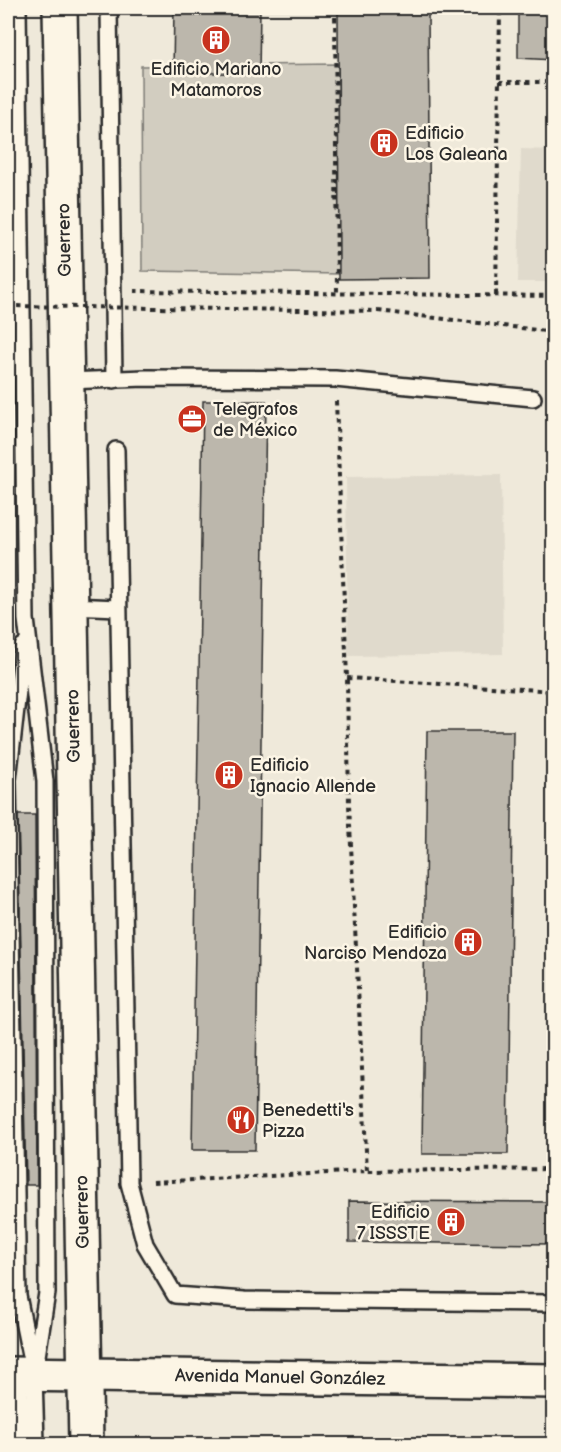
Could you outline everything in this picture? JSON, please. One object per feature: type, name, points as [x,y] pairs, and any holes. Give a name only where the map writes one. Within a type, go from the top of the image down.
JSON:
[{"type":"main road","name":"Guerrero","points":[[60,8],[86,1444]]},
{"type":"main road","name":"Avenida Manuel González","points":[[16,1375],[554,1381]]},
{"type":"main road","points":[[16,1375],[19,1444]]},
{"type":"lane","points":[[16,1375],[47,1293],[45,781],[26,619],[18,8]]},
{"type":"lane","points":[[109,8],[114,380]]},
{"type":"lane","points":[[67,381],[145,378],[335,379],[533,398]]},
{"type":"lane","points":[[116,450],[129,1183],[145,1244],[175,1295],[244,1300],[554,1303]]},
{"type":"lane","points":[[71,606],[118,608]]},
{"type":"lane","points":[[26,619],[8,780],[18,1296],[16,1375],[36,1444]]},
{"type":"path","points":[[335,8],[337,293]]},
{"type":"path","points":[[496,295],[500,8]]},
{"type":"path","points":[[499,82],[554,82]]},
{"type":"path","points":[[112,291],[554,296]]},
{"type":"path","points":[[8,306],[378,311],[554,332]]},
{"type":"path","points":[[553,386],[554,375]]},
{"type":"path","points":[[335,379],[347,678],[349,805],[367,1171]]},
{"type":"path","points":[[553,408],[554,478]]},
{"type":"path","points":[[347,678],[554,691]]},
{"type":"path","points":[[129,1183],[367,1171],[554,1169]]},
{"type":"shaded area","points":[[338,64],[340,274],[142,271],[141,66]]},
{"type":"shaded area","points":[[521,149],[553,150],[553,282],[518,282]]},
{"type":"shaded area","points":[[501,475],[503,654],[348,656],[346,477]]},
{"type":"building","name":"Edificio Mariano Matamoros","points":[[174,8],[260,8],[259,74],[173,72]]},
{"type":"building","name":"Edificio Los Galeana","points":[[338,8],[428,8],[430,278],[339,279]]},
{"type":"building","points":[[518,8],[554,8],[554,60],[518,58]]},
{"type":"building","name":"Edificio Ignacio Allende","points":[[203,401],[266,401],[255,1150],[192,1150]]},
{"type":"building","name":"Edificio Narciso Mendoza","points":[[427,731],[513,731],[508,1154],[422,1154]]},
{"type":"building","points":[[18,815],[35,815],[37,1185],[26,1185]]},
{"type":"building","name":"Edificio 7 ISSSTE","points":[[349,1201],[554,1202],[554,1244],[349,1242]]},
{"type":"place","name":"Edificio Mariano Matamoros","points":[[216,40]]},
{"type":"place","name":"Edificio Los Galeana","points":[[384,143]]},
{"type":"place","name":"Telegrafos de México","points":[[192,419]]},
{"type":"place","name":"Edificio Ignacio Allende","points":[[229,775]]},
{"type":"place","name":"Edificio Narciso Mendoza","points":[[468,942]]},
{"type":"place","name":"Benedetti's Pizza","points":[[241,1120]]},
{"type":"place","name":"Edificio 7 ISSSTE","points":[[451,1222]]}]
